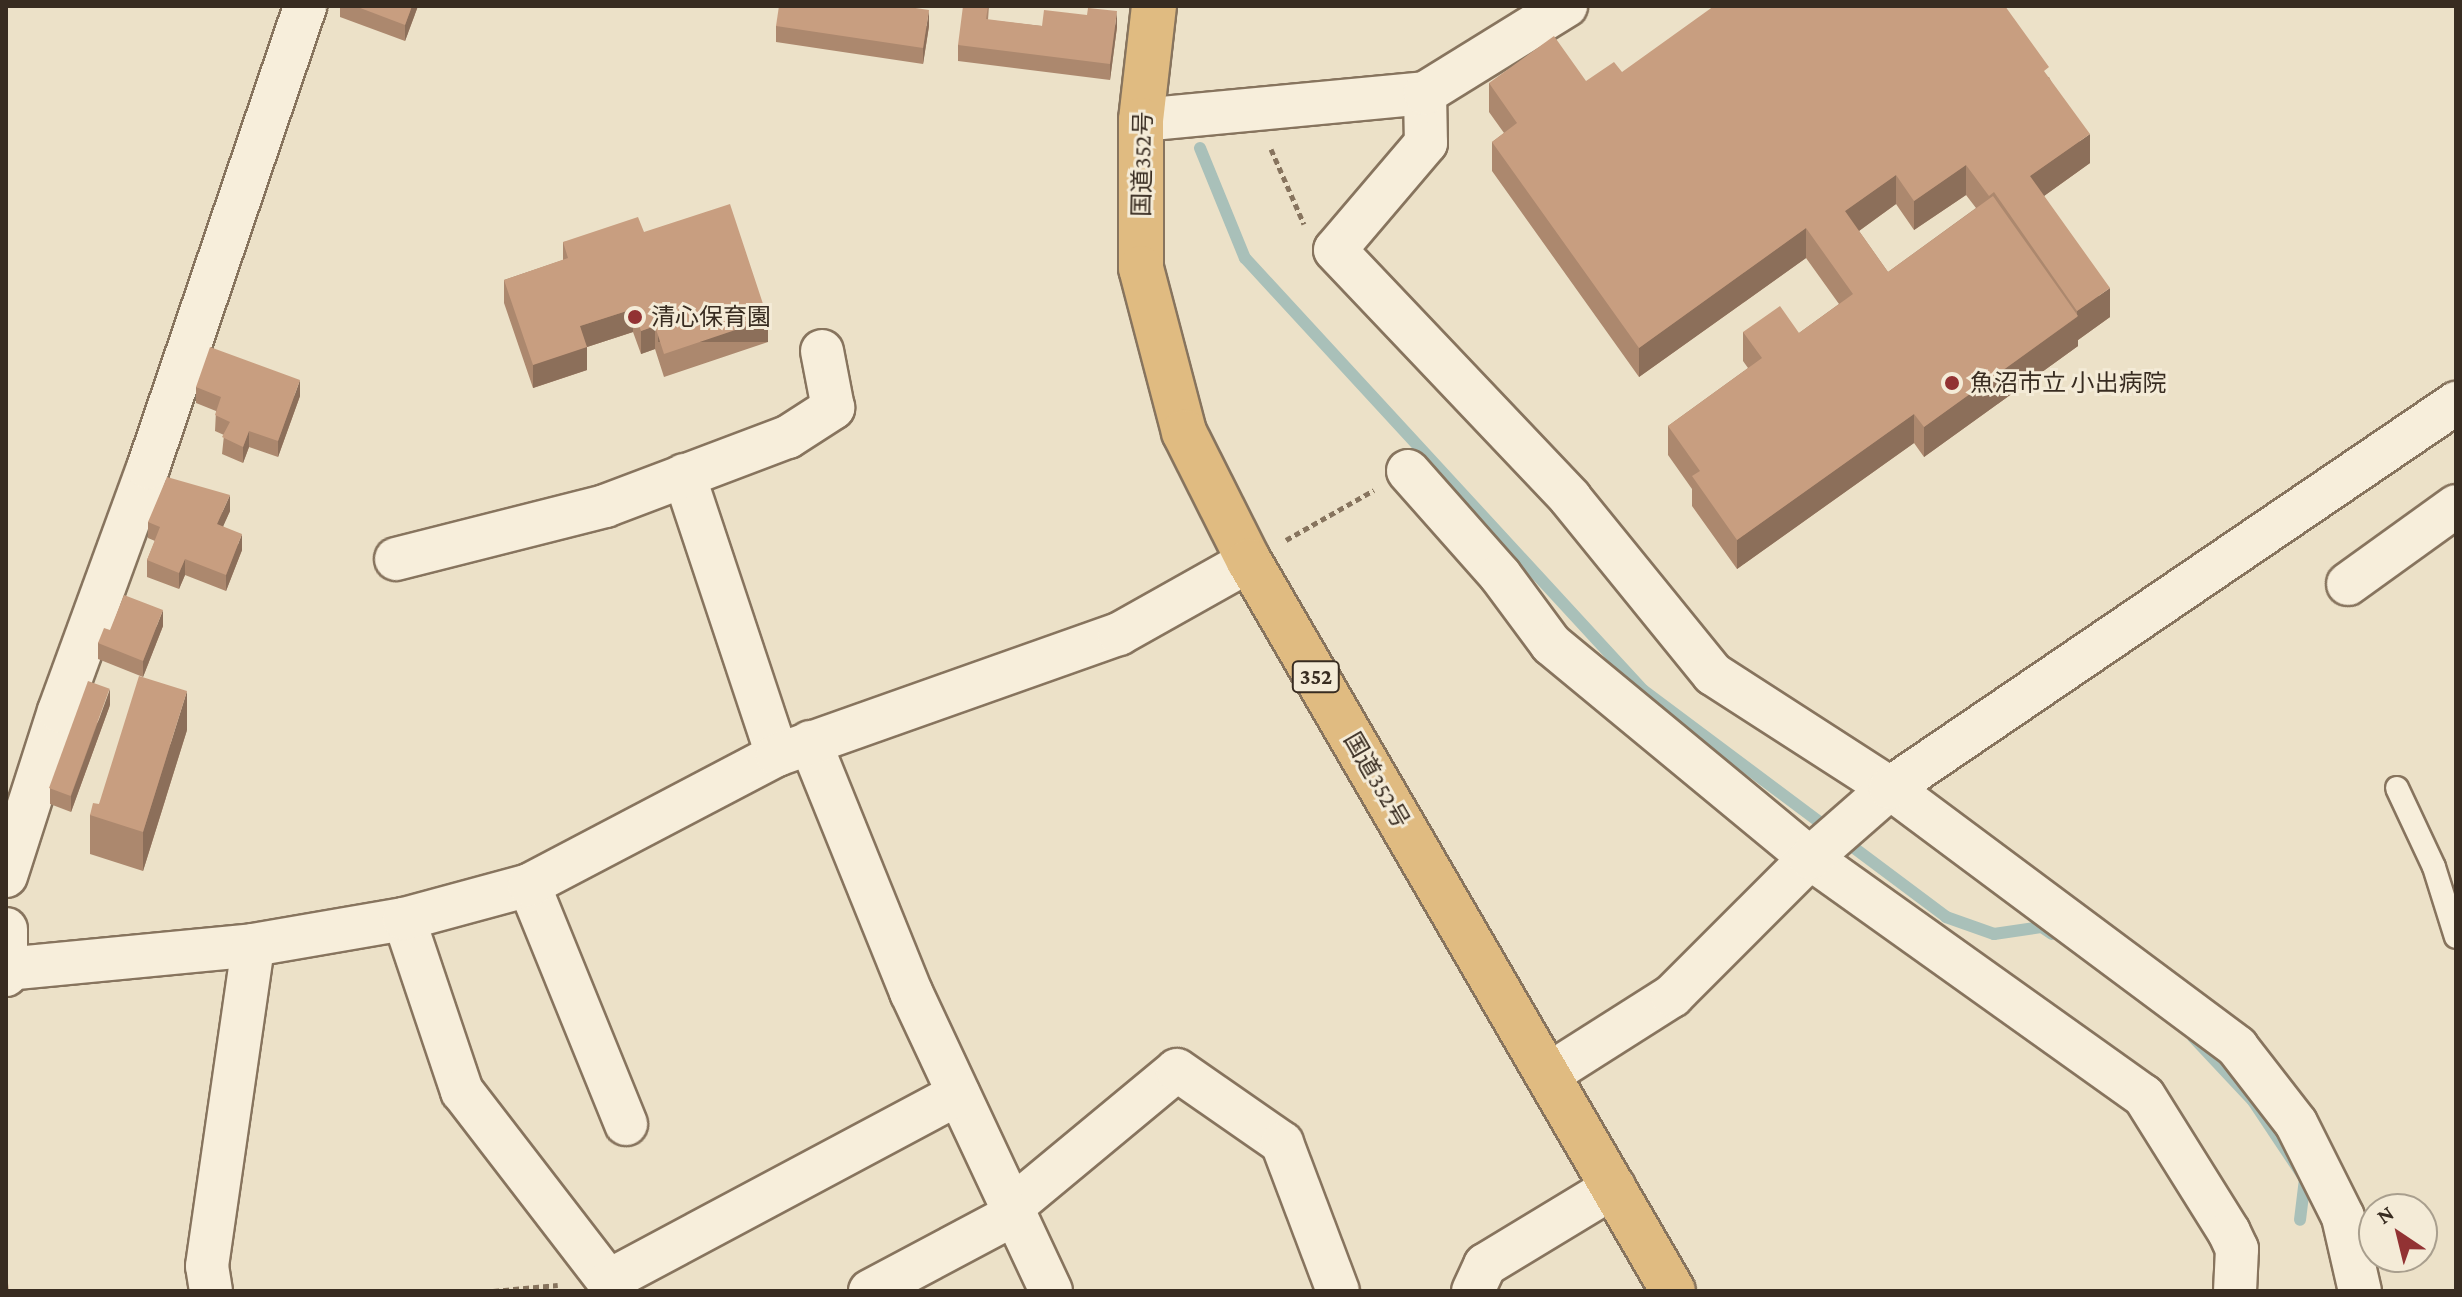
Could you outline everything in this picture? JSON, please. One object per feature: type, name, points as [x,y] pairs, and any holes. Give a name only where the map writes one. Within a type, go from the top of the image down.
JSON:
[{"type":"highway","name":"国道352号","points":[[1154,6],[1141,120],[1141,268],[1184,432],[1249,561],[1673,1291]]},
{"type":"street","points":[[6,876],[59,711],[148,468],[305,6]]},
{"type":"street","points":[[1141,120],[1425,93],[1518,20],[1566,6]]},
{"type":"street","points":[[1425,93],[1426,143],[1335,250],[1570,498],[1713,674],[1890,788],[2237,1047],[2296,1123],[2330,1190],[2343,1217],[2360,1291]]},
{"type":"street","points":[[396,559],[605,506],[788,437],[833,408],[822,351]]},
{"type":"street","points":[[1549,1074],[1672,996],[1825,845],[1890,788],[2456,403]]},
{"type":"street","points":[[1408,471],[1500,575],[1551,644],[1825,845],[2144,1096],[2237,1249],[2235,1291]]},
{"type":"street","points":[[684,475],[794,748],[1051,1291]]},
{"type":"street","points":[[2348,584],[2456,506]]},
{"type":"street","points":[[7,960],[253,945],[404,919],[529,885],[794,748],[1119,634],[1249,561]]},
{"type":"street","points":[[529,885],[626,1124]]},
{"type":"street","points":[[404,919],[462,1091],[613,1286],[958,1094]]},
{"type":"street","points":[[211,1291],[207,1266],[253,945]]},
{"type":"street","points":[[870,1291],[1013,1210],[1177,1070],[1282,1143],[1338,1291]]},
{"type":"street","points":[[1473,1291],[1485,1265],[1614,1187]]},
{"type":"lane","points":[[2397,788],[2434,867],[2456,937]]},
{"type":"path","points":[[1254,110],[1301,220],[1335,250]]},
{"type":"path","points":[[1249,561],[1408,471]]},
{"type":"path","points":[[493,1291],[613,1286]]},
{"type":"building","points":[[355,6],[412,6],[405,25]]},
{"type":"building","points":[[779,6],[902,6],[929,10],[923,48],[776,26]]},
{"type":"building","points":[[963,6],[988,6],[986,19],[1042,26],[1044,10],[1087,15],[1088,8],[1117,11],[1110,64],[958,45]]},
{"type":"building","points":[[1714,6],[2005,6],[2049,67],[2044,71],[2090,134],[2030,176],[2110,288],[2077,311],[1994,192],[1989,196],[1966,165],[1914,201],[1896,175],[1845,211],[1888,272],[1993,196],[2078,316],[1924,427],[1914,414],[1737,540],[1692,476],[1700,471],[1668,426],[1762,358],[1743,332],[1780,306],[1799,333],[1853,294],[1806,228],[1639,348],[1492,142],[1517,123],[1489,83],[1554,36],[1586,81],[1614,62],[1622,72]]},
{"type":"building","name":"清心保育園","points":[[730,204],[768,319],[664,354],[655,326],[641,331],[633,309],[580,326],[587,347],[533,365],[504,280],[568,258],[563,242],[638,217],[644,232]]},
{"type":"building","points":[[210,347],[300,380],[278,441],[249,431],[243,447],[222,437],[230,422],[215,415],[221,397],[196,387]]},
{"type":"building","points":[[167,477],[230,495],[217,524],[242,534],[226,575],[185,559],[179,573],[147,560],[160,527],[148,522]]},
{"type":"building","points":[[124,595],[163,610],[143,661],[98,643],[104,628],[110,630]]},
{"type":"building","points":[[139,676],[187,691],[143,832],[90,815],[93,803],[99,804]]},
{"type":"building","points":[[88,681],[110,689],[71,796],[49,788]]},
{"type":"waterway","points":[[1200,148],[1245,258],[1643,690],[1946,917],[1994,934],[2042,927],[2052,934]]},
{"type":"waterway","points":[[2193,1037],[2253,1101],[2305,1179],[2300,1220]]},
{"type":"place","name":"清心保育園","points":[[635,317]]},
{"type":"place","name":"魚沼市立 小出病院","points":[[1952,383]]}]
